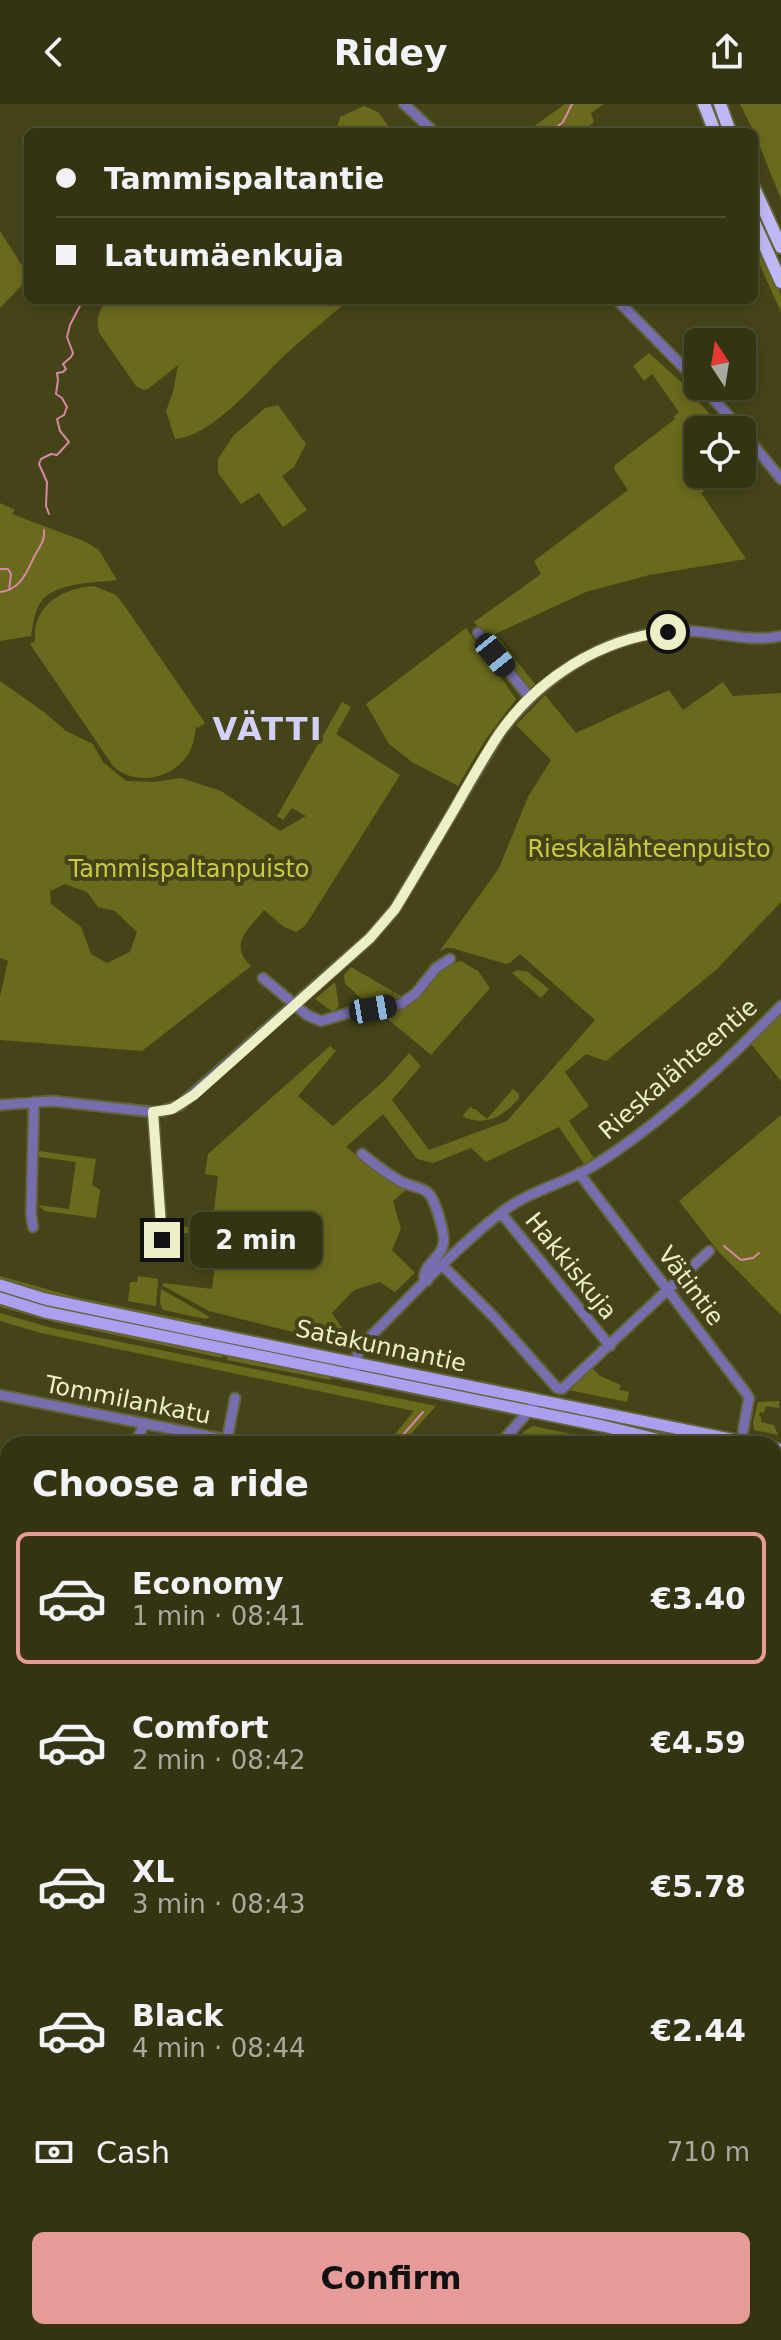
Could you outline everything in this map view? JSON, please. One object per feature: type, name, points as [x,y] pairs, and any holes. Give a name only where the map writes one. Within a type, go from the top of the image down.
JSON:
[{"type":"highway","points":[[704,104],[713,128]]},
{"type":"highway","points":[[720,104],[729,128]]},
{"type":"highway","points":[[758,197],[781,247]]},
{"type":"highway","points":[[758,231],[781,282]]},
{"type":"main road","name":"Satakunnantie","points":[[0,1285],[60,1302],[641,1436]]},
{"type":"main road","name":"Satakunnantie","points":[[0,1298],[45,1312],[538,1401],[712,1436]]},
{"type":"street","points":[[404,104],[430,128]]},
{"type":"street","points":[[621,304],[684,368]]},
{"type":"street","points":[[715,400],[729,416]]},
{"type":"street","points":[[756,448],[781,479]]},
{"type":"street","points":[[0,1105],[62,1101],[153,1112],[172,1109],[186,1101],[370,938],[395,909],[499,734],[530,698],[576,663],[605,648],[645,635],[684,631],[750,639],[781,636]]},
{"type":"street","points":[[478,633],[530,698]]},
{"type":"street","points":[[263,978],[312,1019],[321,1021],[406,1002],[436,968],[450,959]]},
{"type":"street","name":"Rieskalähteentie","points":[[354,1370],[358,1353],[365,1342],[501,1213],[525,1197],[595,1165],[681,1100],[781,1006]]},
{"type":"street","points":[[33,1227],[34,1102]]},
{"type":"street","points":[[153,1112],[162,1240]]},
{"type":"street","points":[[362,1154],[396,1179],[426,1190],[433,1200],[444,1244],[426,1266],[424,1277],[427,1281]]},
{"type":"street","name":"Vätintie","points":[[579,1173],[749,1398],[743,1431]]},
{"type":"street","name":"Hakkiskuja","points":[[501,1213],[610,1346]]},
{"type":"street","points":[[443,1266],[495,1318],[557,1388],[562,1389],[709,1251]]},
{"type":"street","name":"Tommilankatu","points":[[0,1395],[207,1436]]},
{"type":"street","points":[[228,1436],[235,1398]]},
{"type":"street","points":[[507,1436],[538,1401]]},
{"type":"street","points":[[138,1436],[144,1423]]},
{"type":"street","points":[[679,1436],[681,1430]]},
{"type":"green space","points":[[565,104],[604,104],[591,113],[594,122],[587,128],[532,128]]},
{"type":"green space","points":[[740,104],[781,104],[781,199],[758,142],[758,128],[752,128]]},
{"type":"green space","points":[[364,106],[378,112],[390,128],[337,128],[340,117]]},
{"type":"green space","points":[[0,231],[24,268],[24,283],[0,308]]},
{"type":"green space","points":[[758,245],[781,295],[781,312],[758,261]]},
{"type":"green space","points":[[104,304],[344,304],[220,417],[190,436],[175,439],[166,411],[178,365],[148,389],[136,386],[100,334],[98,316]]},
{"type":"green space","points":[[649,353],[684,385],[684,400],[697,400],[711,416],[684,416],[684,488],[708,488],[701,493],[746,559],[649,575],[586,592],[495,634],[535,684],[529,690],[474,622],[541,574],[534,561],[628,490],[614,469],[615,465],[675,419],[673,417],[679,412],[652,374],[644,381],[633,366]]},
{"type":"green space","points":[[278,405],[306,444],[294,467],[282,476],[307,510],[283,527],[259,493],[241,504],[218,473],[218,459],[233,436],[265,408]]},
{"type":"green space","points":[[0,503],[15,510],[12,514],[86,542],[99,550],[117,580],[78,584],[50,593],[38,607],[31,636],[0,641]]},
{"type":"green space","points":[[94,586],[116,595],[205,723],[198,728],[196,726],[187,756],[162,775],[141,778],[113,766],[30,644],[35,641],[35,628],[44,608],[71,590]]},
{"type":"green space","points":[[466,628],[516,699],[486,739],[458,786],[412,762],[389,744],[366,704]]},
{"type":"green space","name":"Tammispaltanpuisto","points":[[0,681],[66,731],[93,744],[103,762],[126,781],[154,782],[181,778],[221,791],[280,831],[306,816],[292,808],[283,820],[277,816],[342,702],[351,707],[336,734],[400,775],[305,926],[296,932],[284,927],[264,910],[241,944],[244,958],[251,966],[142,1051],[0,1040],[0,996],[8,961],[0,958]],"holes":[[[65,884],[87,892],[98,907],[115,911],[137,932],[130,952],[107,963],[91,954],[81,927],[51,904],[50,891]]]},
{"type":"green space","name":"Rieskalähteenpuisto","points":[[723,682],[733,696],[781,693],[781,902],[716,970],[606,1061],[586,1054],[565,1072],[589,1106],[569,1121],[594,1158],[584,1164],[559,1127],[486,1162],[471,1148],[433,1163],[417,1159],[383,1114],[346,1147],[406,1190],[393,1201],[401,1229],[392,1250],[415,1273],[395,1292],[380,1282],[354,1290],[332,1313],[352,1343],[341,1344],[209,1311],[163,1286],[163,1283],[212,1289],[214,1236],[175,1232],[176,1226],[212,1229],[218,1176],[205,1174],[208,1154],[330,1046],[336,1051],[298,1096],[333,1126],[385,1080],[409,1053],[421,1066],[392,1100],[429,1150],[507,1121],[595,1020],[520,954],[506,964],[452,948],[439,952],[499,868],[528,797],[551,760],[516,725],[545,695],[576,733],[669,690],[683,710]]},
{"type":"green space","points":[[461,961],[478,971],[490,988],[431,1055],[384,1016],[442,966]]},
{"type":"green space","points":[[351,967],[401,996],[397,1002],[367,1003],[345,984],[344,975]]},
{"type":"green space","points":[[517,970],[528,972],[549,989],[541,998],[512,973]]},
{"type":"green space","points":[[335,982],[339,1006],[333,1012],[315,999]]},
{"type":"green space","points":[[781,1014],[781,1081],[751,1044]]},
{"type":"green space","points":[[513,1089],[519,1098],[500,1115],[494,1118],[478,1121],[462,1116],[471,1106],[487,1119]]},
{"type":"green space","points":[[781,1115],[781,1315],[718,1251],[679,1201]]},
{"type":"green space","points":[[39,1151],[96,1159],[92,1185],[100,1190],[96,1218],[45,1211],[38,1205],[69,1209],[76,1162],[39,1157]]},
{"type":"green space","points":[[0,1276],[75,1297],[202,1323],[195,1326],[42,1294],[0,1280]]},
{"type":"green space","points":[[138,1276],[158,1279],[156,1306],[128,1301],[130,1282],[137,1282]]},
{"type":"green space","points":[[161,1289],[210,1317],[206,1319],[163,1310]]},
{"type":"green space","points":[[0,1302],[223,1353],[222,1358],[54,1322],[0,1307]]},
{"type":"green space","points":[[0,1313],[52,1328],[436,1406],[409,1436],[394,1436],[414,1411],[41,1333],[0,1321]]},
{"type":"green space","points":[[228,1354],[331,1375],[330,1380],[227,1360]]},
{"type":"green space","points":[[591,1367],[600,1376],[621,1385],[619,1390],[629,1392],[627,1402],[569,1390]]},
{"type":"green space","points":[[779,1401],[779,1408],[766,1406],[759,1416],[761,1422],[774,1425],[778,1435],[754,1430],[758,1402]]},
{"type":"green space","points":[[533,1426],[581,1436],[521,1436]]},
{"type":"waterway","points":[[556,128],[563,122],[572,104]]},
{"type":"waterway","points":[[49,514],[46,506],[47,482],[39,464],[41,459],[51,454],[57,455],[69,442],[60,431],[57,419],[64,415],[67,407],[56,394],[57,373],[66,369],[63,364],[73,353],[67,337],[81,304]]},
{"type":"waterway","points":[[0,592],[13,588],[22,579],[42,543],[44,530]]},
{"type":"waterway","points":[[0,569],[8,569],[11,574],[9,590]]},
{"type":"waterway","points":[[724,1246],[741,1260],[753,1258],[759,1253]]},
{"type":"waterway","points":[[402,1436],[423,1412]]},
{"type":"district","name":"VÄTTI","points":[[268,729]]},
{"type":"route","points":[[162,1240],[153,1112],[172,1109],[194,1095],[383,925],[482,760],[509,721],[530,698],[559,674],[588,656],[621,642],[668,632]]}]
